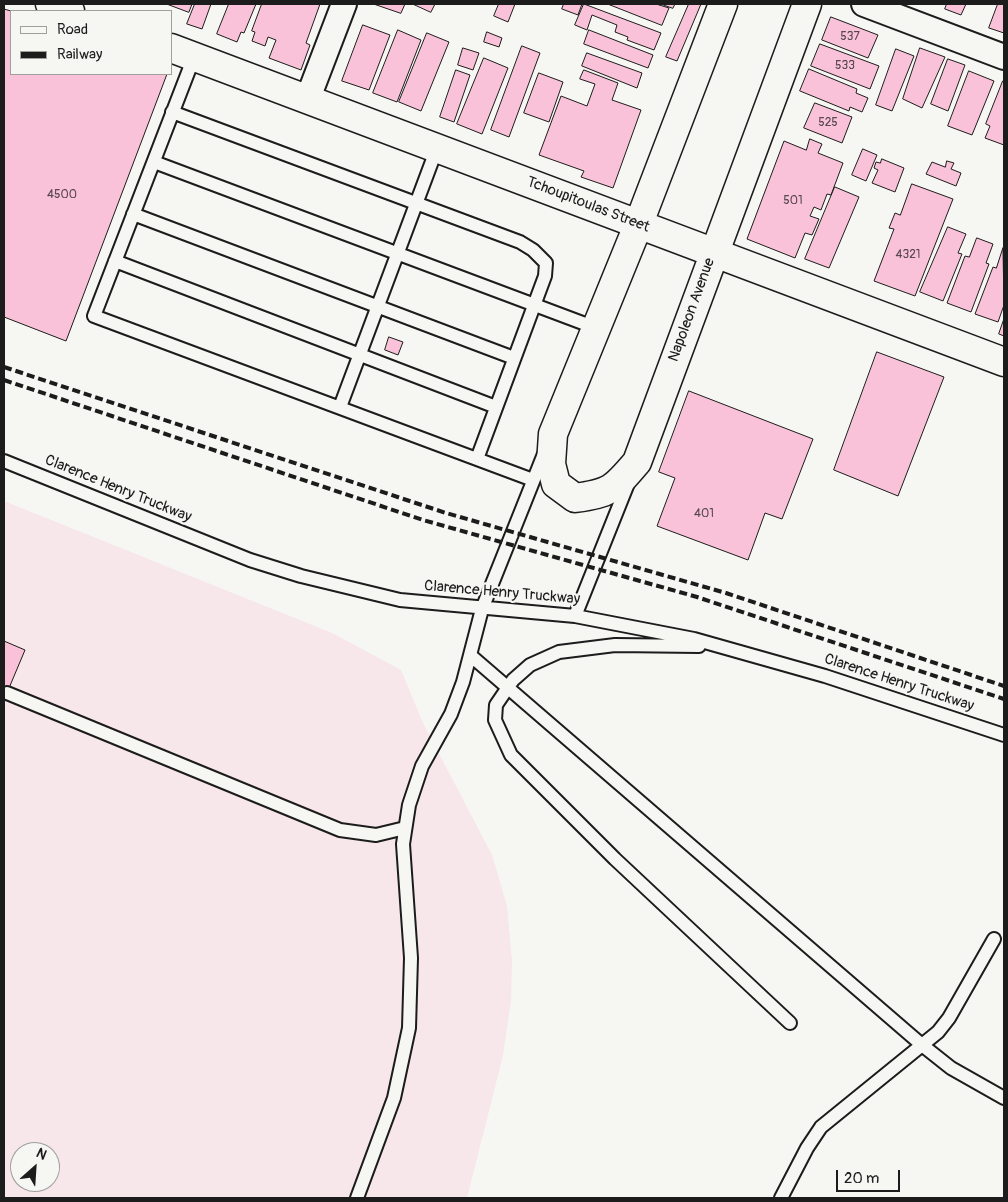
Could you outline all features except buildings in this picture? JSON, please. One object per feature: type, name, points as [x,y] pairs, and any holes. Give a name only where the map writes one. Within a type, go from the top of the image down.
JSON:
[{"type":"street","points":[[50,4],[67,10]]},
{"type":"street","points":[[308,98],[344,4]]},
{"type":"street","points":[[637,462],[616,487],[592,495],[575,498],[556,484],[550,464],[552,434],[639,223],[723,4]]},
{"type":"street","name":"Napoleon Avenue","points":[[637,462],[712,253],[807,4]]},
{"type":"street","points":[[864,4],[1004,57]]},
{"type":"street","name":"Tchoupitoulas Street","points":[[182,53],[308,98],[639,223],[712,253],[1004,362]]},
{"type":"lane","points":[[182,53],[172,112],[94,316],[533,480]]},
{"type":"lane","points":[[172,112],[416,205],[520,242],[533,250],[546,263],[545,276],[477,459]]},
{"type":"lane","points":[[340,407],[437,148]]},
{"type":"lane","points":[[154,162],[398,252],[534,306],[596,328]]},
{"type":"lane","points":[[133,214],[514,358]]},
{"type":"lane","points":[[115,261],[496,407]]},
{"type":"lane","points":[[357,1198],[394,1098],[409,1028],[411,958],[403,844],[415,784],[451,714],[463,682],[482,609],[552,434]]},
{"type":"lane","name":"Clarence Henry Truckway","points":[[4,461],[250,560],[302,576],[400,600],[575,616],[694,639],[834,679],[1004,735]]},
{"type":"lane","name":"Napoleon Avenue","points":[[575,616],[637,462]]},
{"type":"lane","points":[[729,648],[650,644],[615,645],[559,652],[530,665],[508,687],[496,705],[495,720],[511,755],[615,859],[790,1023]]},
{"type":"lane","points":[[470,655],[922,1045],[951,1068],[1004,1098]]},
{"type":"lane","points":[[7,693],[340,830],[376,835],[405,828]]},
{"type":"lane","points":[[782,1198],[807,1148],[822,1127],[938,1032],[949,1018],[994,939]]},
{"type":"shaded area","points":[[4,501],[332,633],[401,670],[423,723],[492,855],[507,906],[512,961],[511,1000],[503,1055],[467,1198],[4,1198]]},
{"type":"railway","points":[[4,367],[446,513],[726,593],[1004,686]]},
{"type":"railway","points":[[4,380],[423,520],[697,597],[1004,699]]}]
